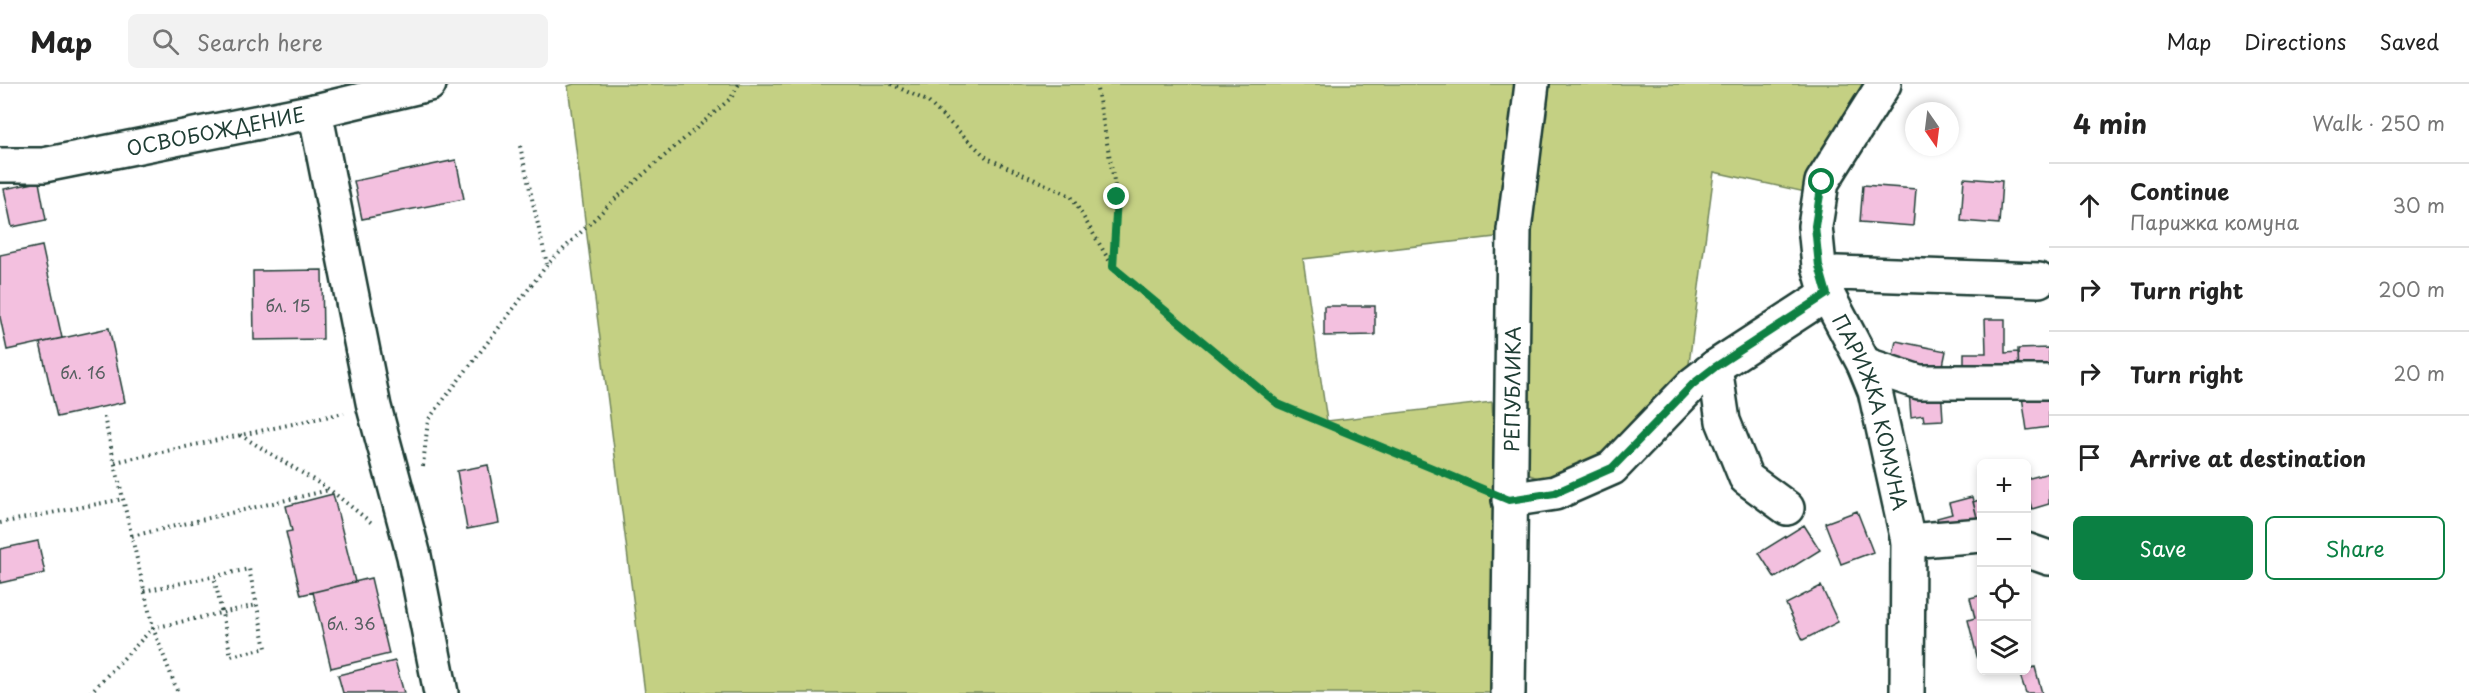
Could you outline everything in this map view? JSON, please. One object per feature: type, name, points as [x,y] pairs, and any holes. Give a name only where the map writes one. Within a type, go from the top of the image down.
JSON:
[{"type":"street","name":"ОСВОБОЖДЕНИЕ","points":[[0,165],[44,165],[315,111],[429,84]]},
{"type":"street","name":"РЕПУБЛИКА","points":[[1508,693],[1514,230],[1532,84]]},
{"type":"street","name":"ПАРИЖКА КОМУНА","points":[[1884,84],[1822,182],[1815,226],[1819,266],[1827,294],[1864,364],[1875,392],[1908,541],[1907,693]]},
{"type":"street","points":[[315,111],[374,407],[414,556],[441,693]]},
{"type":"street","points":[[1509,500],[1555,493],[1612,468],[1693,384],[1715,367],[1827,294],[1829,278],[1838,273],[2039,280]]},
{"type":"street","points":[[1864,364],[1919,382],[2049,382]]},
{"type":"street","points":[[1715,367],[1723,422],[1746,478],[1787,508]]},
{"type":"street","points":[[1908,541],[1977,535]]},
{"type":"street","points":[[2031,552],[2049,558]]},
{"type":"path","points":[[422,477],[428,420],[548,265],[614,200],[731,98],[739,84]]},
{"type":"path","points":[[891,84],[927,101],[987,159],[1071,196],[1113,267],[1278,404],[1509,500]]},
{"type":"path","points":[[1096,84],[1117,197],[1113,267]]},
{"type":"path","points":[[520,146],[548,265]]},
{"type":"path","points":[[115,462],[374,407]]},
{"type":"path","points":[[104,417],[153,628],[178,693]]},
{"type":"path","points":[[239,435],[330,490],[377,526]]},
{"type":"path","points":[[132,536],[330,490]]},
{"type":"path","points":[[0,523],[123,499]]},
{"type":"path","points":[[144,591],[214,576],[249,569],[266,648],[231,656],[214,576]]},
{"type":"path","points":[[90,693],[153,628],[257,605]]},
{"type":"green space","points":[[574,84],[1519,84],[1504,236],[1303,259],[1327,421],[1492,402],[1498,525],[1496,693],[645,693],[568,86]]},
{"type":"green space","points":[[1548,84],[1872,84],[1805,192],[1714,172],[1687,379],[1612,453],[1546,481],[1527,474],[1531,231]]},
{"type":"building","points":[[456,160],[464,199],[362,219],[354,181]]},
{"type":"building","points":[[1964,178],[2002,181],[1999,224],[1961,221]]},
{"type":"building","points":[[39,182],[46,220],[12,227],[4,189]]},
{"type":"building","points":[[1863,185],[1916,189],[1913,226],[1860,222]]},
{"type":"building","points":[[42,246],[62,338],[7,350],[0,317],[0,255]]},
{"type":"building","points":[[322,270],[323,339],[254,340],[253,271]]},
{"type":"building","points":[[1324,306],[1375,306],[1375,335],[1324,336]]},
{"type":"building","points":[[1985,319],[2005,319],[2005,353],[2018,352],[2019,375],[1964,375],[1964,353],[1986,353]]},
{"type":"building","points":[[109,328],[125,402],[57,417],[40,343]]},
{"type":"building","points":[[1896,341],[1946,351],[1941,375],[1891,365]]},
{"type":"building","points":[[2049,348],[2049,373],[2019,375],[2018,349]]},
{"type":"building","points":[[2049,386],[2049,427],[2027,430],[2021,390]]},
{"type":"building","points":[[1941,388],[1943,420],[1924,421],[1923,415],[1911,417],[1909,391]]},
{"type":"building","points":[[488,465],[499,523],[467,529],[457,471]]},
{"type":"building","points":[[2049,473],[2049,504],[2032,509],[2031,478]]},
{"type":"building","points":[[333,494],[355,582],[301,595],[286,532],[292,531],[286,506]]},
{"type":"building","points":[[1972,497],[1977,526],[1941,536],[1937,518],[1952,514],[1949,503]]},
{"type":"building","points":[[1977,501],[1977,517],[1973,502]]},
{"type":"building","points":[[1857,511],[1873,552],[1841,564],[1825,523]]},
{"type":"building","points":[[1804,525],[1820,550],[1775,578],[1759,553]]},
{"type":"building","points":[[38,541],[45,573],[0,583],[0,549]]},
{"type":"building","points":[[371,578],[389,654],[331,668],[313,592]]},
{"type":"building","points":[[1821,586],[1838,622],[1803,640],[1786,604]]},
{"type":"building","points":[[1977,596],[1977,656],[1968,620],[1975,618],[1970,598]]},
{"type":"building","points":[[395,661],[404,693],[343,693],[338,675]]},
{"type":"building","points":[[2035,667],[2042,693],[2026,693],[2020,675],[2031,675],[2031,668]]},
{"type":"route","points":[[1117,197],[1113,267],[1278,404],[1509,500],[1555,493],[1612,468],[1693,384],[1715,367],[1827,294],[1819,266],[1815,226],[1822,182]]}]
